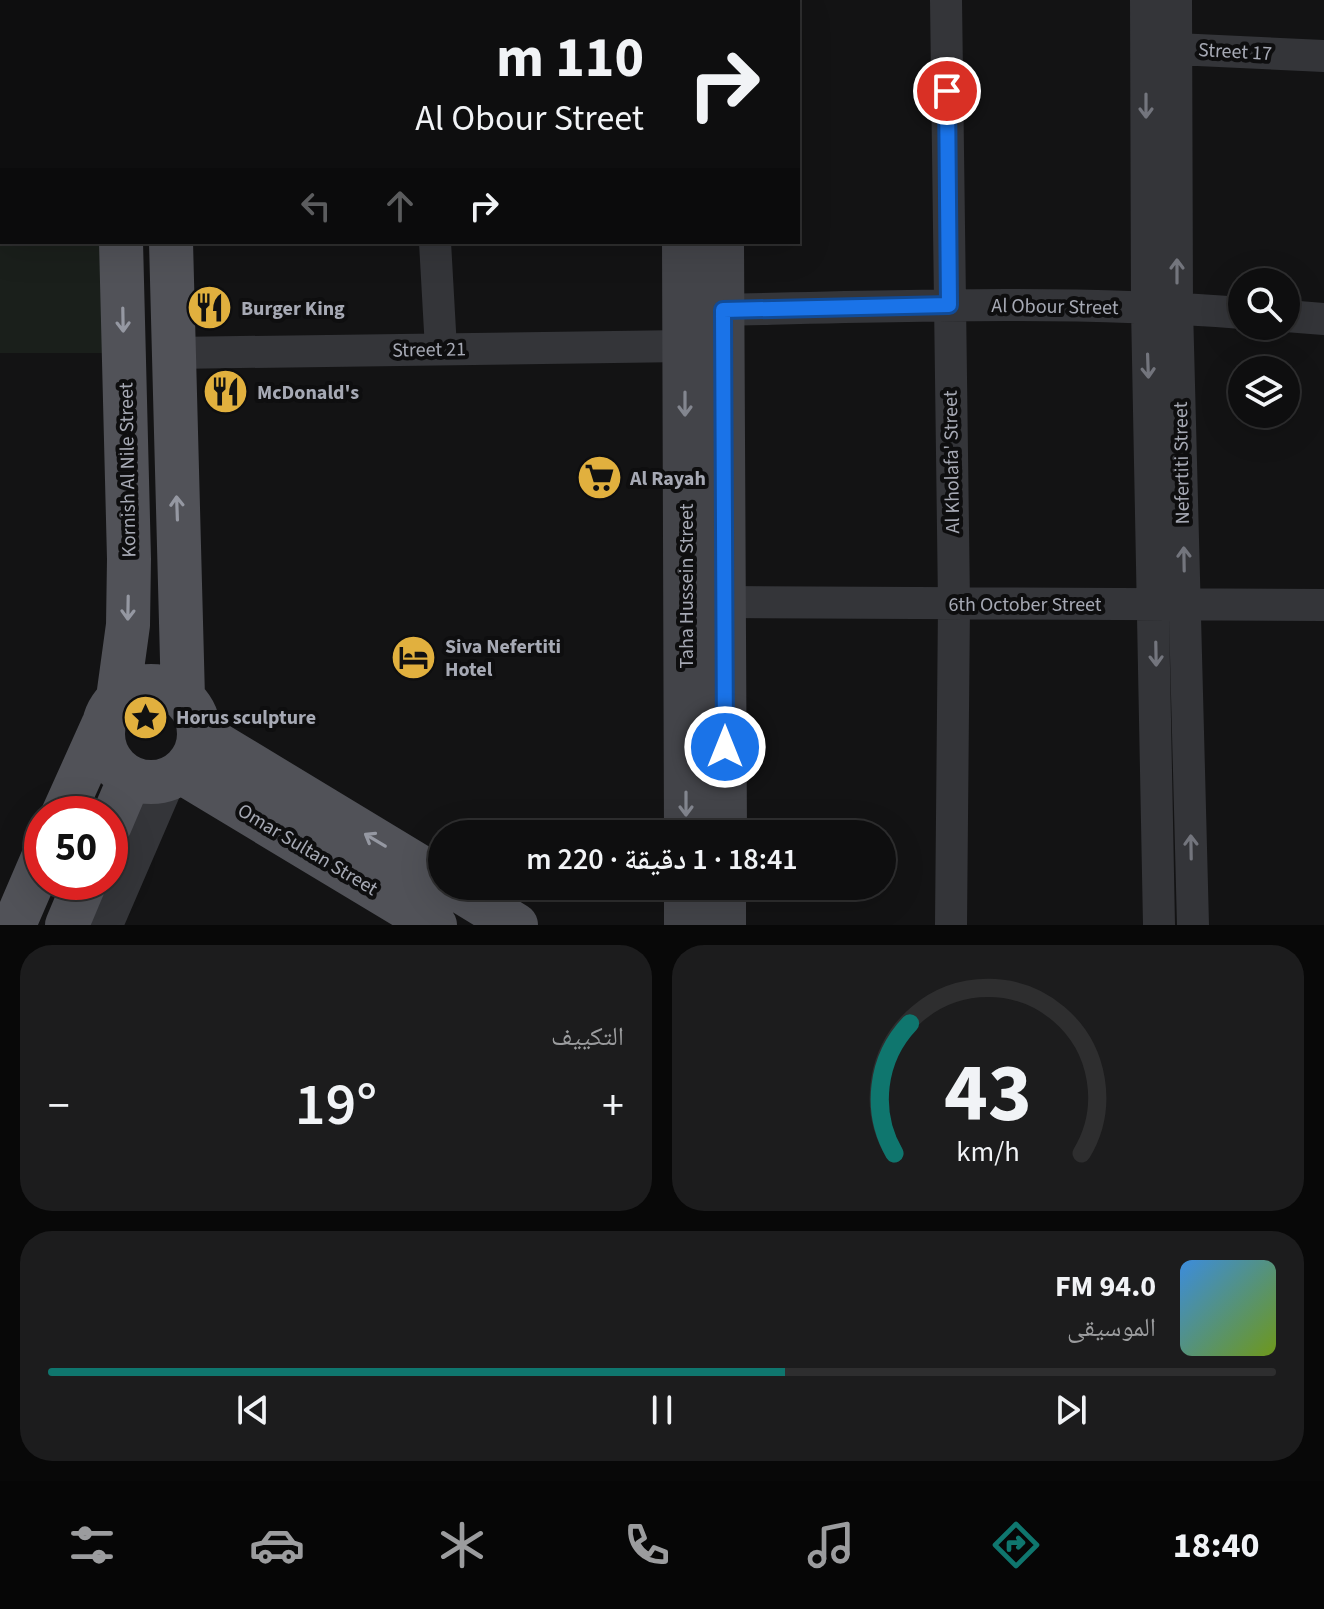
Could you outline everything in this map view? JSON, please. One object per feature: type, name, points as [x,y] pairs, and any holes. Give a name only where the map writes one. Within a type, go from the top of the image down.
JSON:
[{"type":"main road","name":"Kornish Al Nile Street","points":[[71,796],[111,711],[128,625],[121,244]]},
{"type":"main road","points":[[128,807],[160,776],[196,750],[191,716],[173,353],[171,244]]},
{"type":"main road","name":"Taha Hussein Street","points":[[684,244],[686,820]]},
{"type":"main road","name":"Taha Hussein Street","points":[[722,244],[725,820]]},
{"type":"main road","points":[[160,776],[111,762],[105,750],[111,711],[128,691],[151,686],[173,692],[191,716],[428,871]]},
{"type":"main road","name":"Omar Sultan Street","points":[[160,776],[435,925]]},
{"type":"main road","points":[[14,925],[25,900]]},
{"type":"main road","points":[[67,925],[77,900]]},
{"type":"main road","points":[[475,900],[516,925]]},
{"type":"main road","points":[[686,900],[686,925]]},
{"type":"main road","points":[[724,900],[724,925]]},
{"type":"street","name":"Al Kholafa' Street","points":[[946,0],[954,604],[951,925]]},
{"type":"street","name":"Nefertiti Street","points":[[1146,0],[1161,48],[1162,308],[1170,604],[1193,925]]},
{"type":"street","name":"Nefertiti Street","points":[[1161,48],[1176,0]]},
{"type":"street","name":"Street 17","points":[[1161,48],[1324,56]]},
{"type":"street","points":[[435,244],[441,349]]},
{"type":"street","name":"Al Obour Street","points":[[723,310],[949,305],[1162,308],[1228,312]]},
{"type":"street","points":[[1300,317],[1324,319]]},
{"type":"street","name":"Street 21","points":[[173,353],[685,346]]},
{"type":"street","name":"6th October Street","points":[[725,602],[1324,605]]},
{"type":"street","name":"Nefertiti Street","points":[[1159,925],[1170,604]]},
{"type":"street","points":[[107,925],[160,776]]},
{"type":"shaded area","points":[[0,244],[101,244],[104,353],[0,353]]},
{"type":"place","name":"Burger King","points":[[210,308]]},
{"type":"place","name":"McDonald's","points":[[226,392]]},
{"type":"place","name":"Al Rayah","points":[[599,478]]},
{"type":"place","name":"Siva Nefertiti Hotel","points":[[414,657]]},
{"type":"place","name":"Horus sculpture","points":[[145,717]]},
{"type":"route","points":[[725,747],[723,310],[949,305],[947,91]]}]
